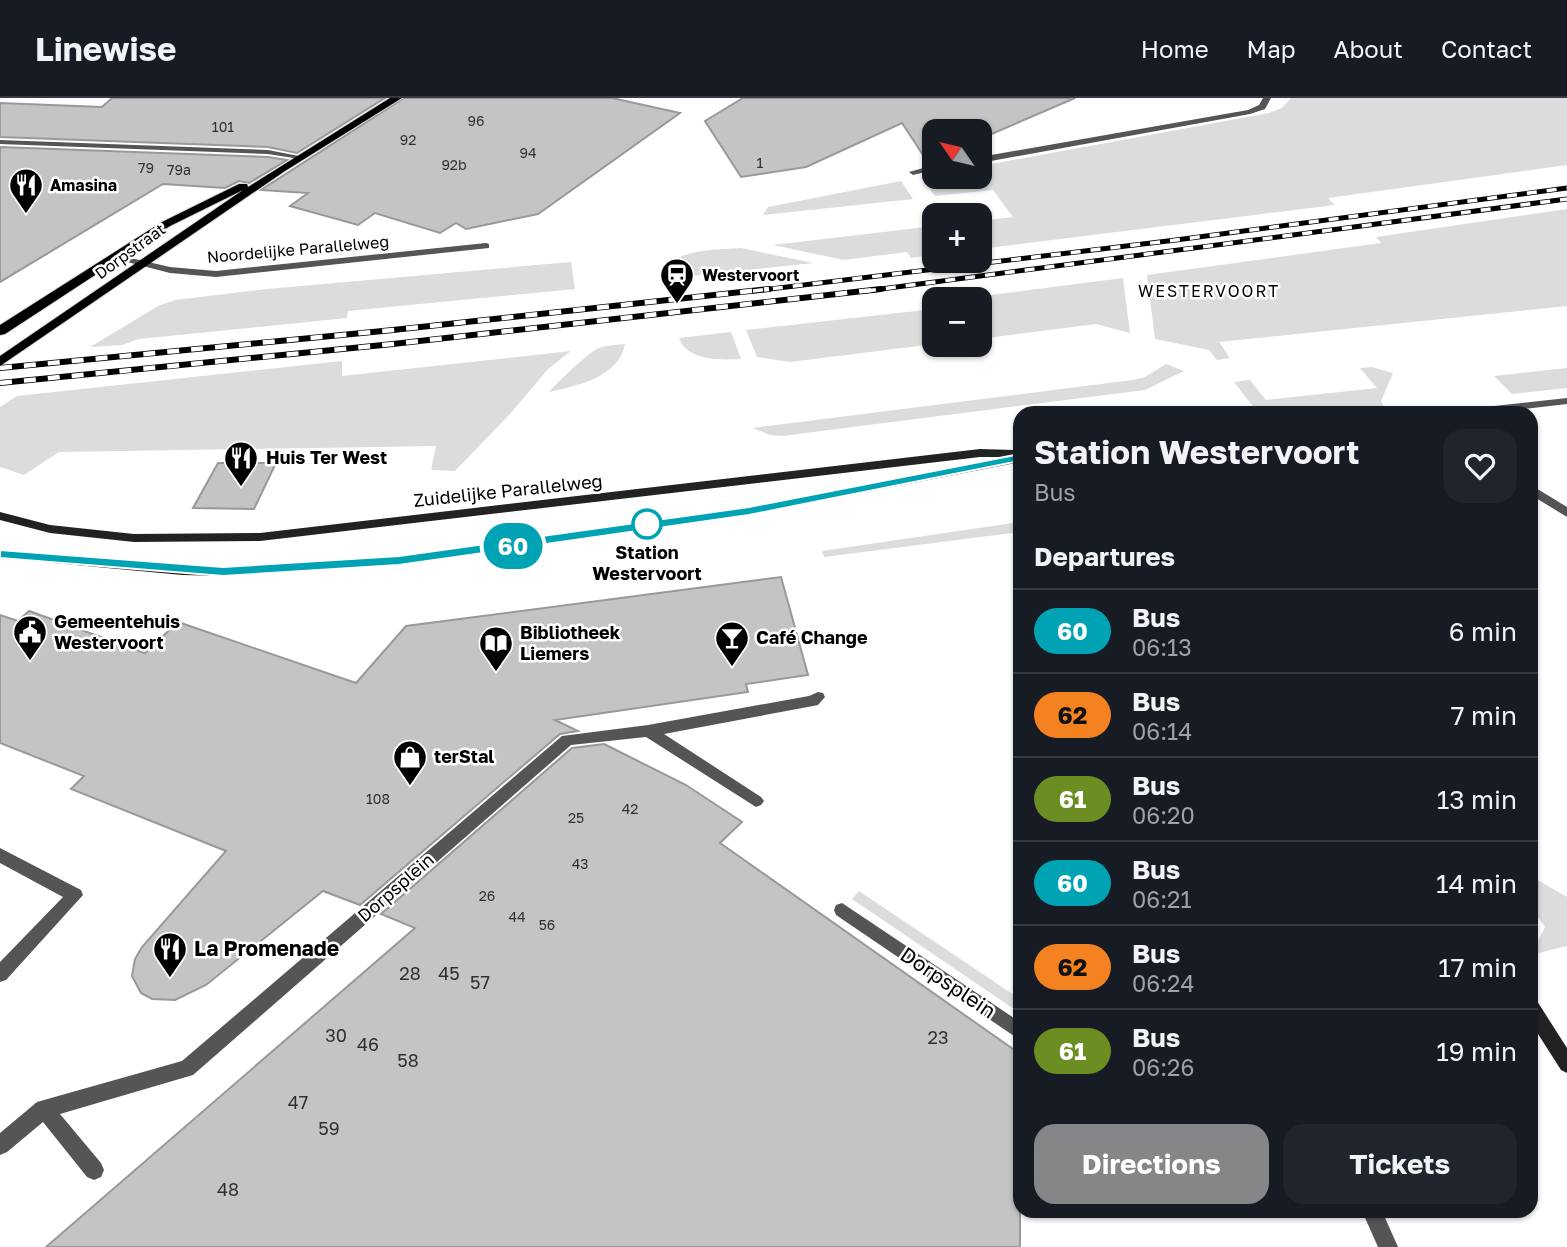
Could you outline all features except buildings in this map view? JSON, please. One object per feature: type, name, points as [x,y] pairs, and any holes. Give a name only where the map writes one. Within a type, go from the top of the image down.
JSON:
[{"type":"main road","name":"Dorpstraat","points":[[0,331],[166,224],[281,169],[397,98]]},
{"type":"main road","name":"Dorpstraat","points":[[0,362],[281,169]]},
{"type":"street","points":[[992,158],[1250,112],[1262,107],[1268,102],[1267,98]]},
{"type":"street","points":[[0,142],[268,152],[300,158]]},
{"type":"street","points":[[913,172],[922,170]]},
{"type":"street","name":"Noordelijke Parallelweg","points":[[113,257],[144,265],[199,273],[232,273],[486,246]]},
{"type":"street","points":[[1522,406],[1567,401]]},
{"type":"street","name":"Zuidelijke Parallelweg","points":[[0,516],[50,528],[134,538],[260,537],[980,453],[1013,455]]},
{"type":"street","name":"Zuidelijke Parallelweg","points":[[0,554],[223,572],[399,561],[749,511],[1013,457]]},
{"type":"street","points":[[1538,494],[1567,513]]},
{"type":"street","name":"Dorpsplein","points":[[0,1145],[44,1110],[187,1069],[567,740],[648,731],[813,701],[818,697]]},
{"type":"street","points":[[648,731],[756,801]]},
{"type":"street","points":[[0,855],[75,895],[0,974]]},
{"type":"street","name":"Dorpsplein","points":[[842,911],[1013,1027]]},
{"type":"street","points":[[1538,1018],[1567,1064]]},
{"type":"street","points":[[44,1110],[94,1170]]},
{"type":"street","points":[[1375,1218],[1388,1247]]},
{"type":"shaded area","points":[[1291,98],[1567,98],[1567,165],[1328,198],[1335,205],[992,248],[992,220],[1013,217],[993,190],[935,196],[930,189],[992,189],[992,164],[1269,113],[1282,108]]},
{"type":"shaded area","points":[[901,181],[913,199],[763,215],[768,207]]},
{"type":"shaded area","points":[[1567,209],[1567,306],[1219,342],[1230,358],[1217,360],[1209,350],[1155,339],[1147,275],[1381,243],[1376,237]]},
{"type":"shaded area","points":[[922,227],[922,257],[911,258],[907,252],[844,260],[773,245]]},
{"type":"shaded area","points":[[741,248],[813,263],[665,279],[666,268],[673,261],[690,253]]},
{"type":"shaded area","points":[[571,262],[575,289],[348,311],[347,318],[139,339],[122,345],[90,347],[158,306],[175,300],[267,289]]},
{"type":"shaded area","points":[[1123,278],[1130,333],[1096,324],[992,337],[992,295]]},
{"type":"shaded area","points":[[922,310],[922,346],[790,362],[757,357],[746,330]]},
{"type":"shaded area","points":[[731,332],[741,359],[705,358],[689,351],[679,338]]},
{"type":"shaded area","points":[[625,344],[615,365],[606,372],[584,383],[549,392],[590,353],[605,346]]},
{"type":"shaded area","points":[[571,351],[548,369],[510,414],[455,471],[431,470],[436,446],[59,452],[24,475],[0,467],[0,407],[17,396],[342,361],[342,376]]},
{"type":"shaded area","points":[[1166,364],[1184,371],[1145,390],[782,436],[770,435],[753,428],[1133,380],[1145,377]]},
{"type":"shaded area","points":[[1372,367],[1393,373],[1381,401],[1384,406],[1253,406],[1234,382],[1250,380],[1266,400],[1377,388],[1360,368]]},
{"type":"shaded area","points":[[1567,368],[1567,388],[1512,394],[1494,376]]},
{"type":"shaded area","points":[[1013,523],[1013,533],[824,557],[822,551]]},
{"type":"shaded area","points":[[1538,880],[1567,897],[1567,946],[1538,953],[1538,941],[1545,927],[1538,918]]},
{"type":"shaded area","points":[[859,891],[1013,994],[1013,1008],[852,899]]},
{"type":"railway","points":[[753,291],[1176,240],[1567,188]]},
{"type":"railway","points":[[866,291],[1567,199]]},
{"type":"railway","points":[[0,368],[393,330],[769,289]]},
{"type":"railway","points":[[0,383],[393,344],[881,289]]},
{"type":"bus line","name":"60","points":[[0,554],[223,572],[399,561],[749,511],[1013,459]]},
{"type":"place","name":"Amasina","points":[[26,215]]},
{"type":"place","name":"Westervoort","points":[[677,305]]},
{"type":"place","name":"Huis Ter West","points":[[241,488]]},
{"type":"place","name":"Station Westervoort","points":[[647,524]]},
{"type":"place","name":"Gemeentehuis Westervoort","points":[[30,662]]},
{"type":"place","name":"Café Change","points":[[732,668]]},
{"type":"place","name":"Bibliotheek Liemers","points":[[496,673]]},
{"type":"place","name":"terStal","points":[[410,787]]},
{"type":"place","name":"La Promenade","points":[[170,979]]},
{"type":"district","name":"WESTERVOORT","points":[[1209,291]]}]
